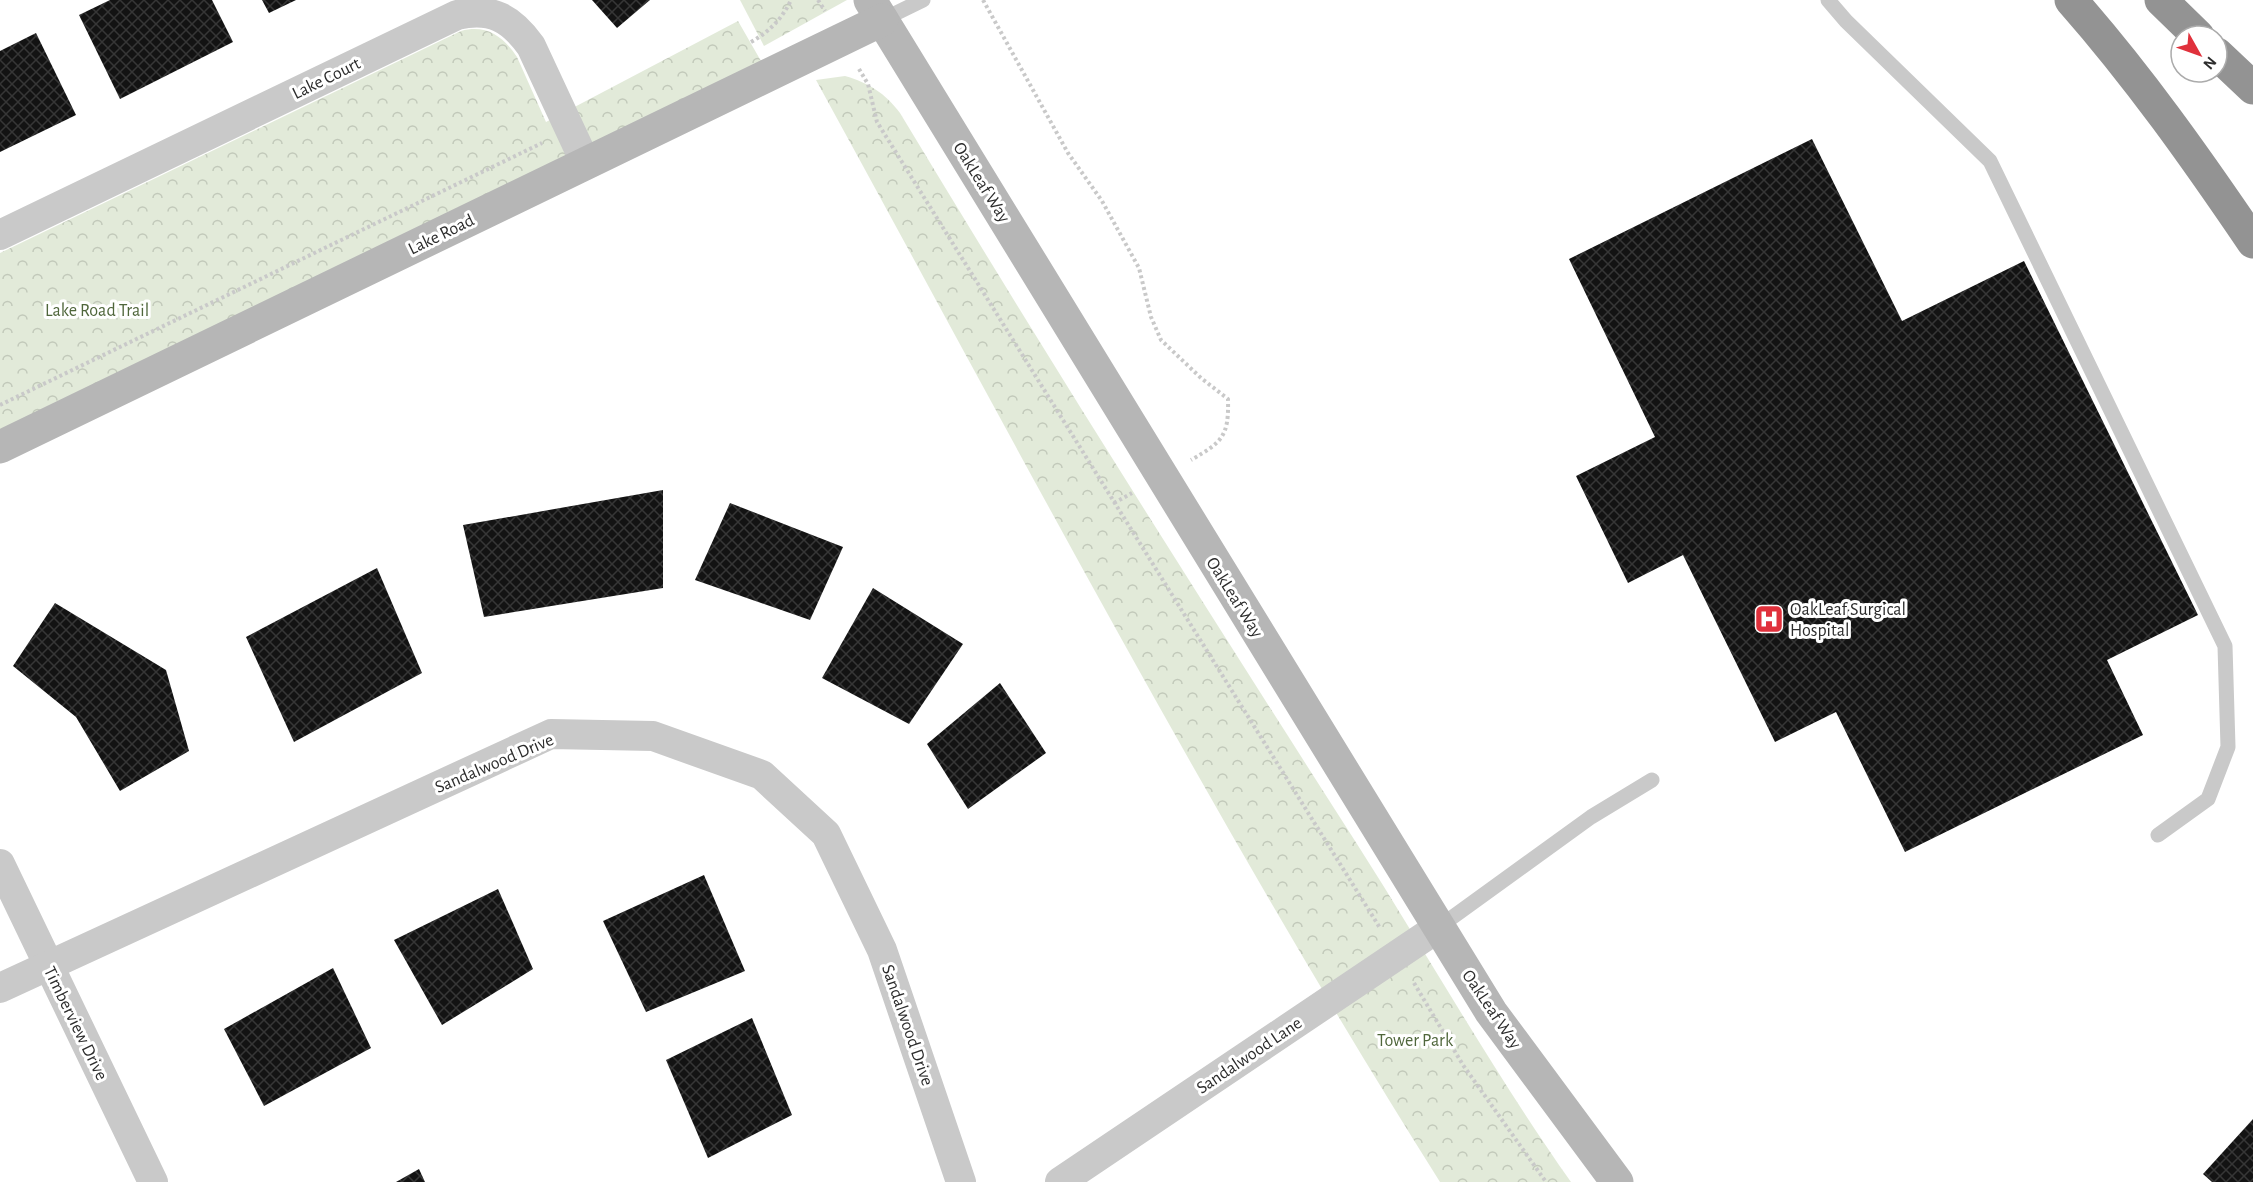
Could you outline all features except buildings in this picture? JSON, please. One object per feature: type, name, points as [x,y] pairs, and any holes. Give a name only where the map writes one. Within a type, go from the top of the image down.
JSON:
[{"type":"highway","points":[[2071,0],[2100,33],[2180,135],[2253,242]]},
{"type":"highway","points":[[2161,0],[2186,24]]},
{"type":"highway","points":[[2229,65],[2253,88]]},
{"type":"street","name":"Lake Road","points":[[0,447],[843,39],[876,10]]},
{"type":"street","name":"OakLeaf Way","points":[[876,10],[1491,1012],[1617,1182]]},
{"type":"street","name":"Lake Court","points":[[0,235],[457,15],[473,11],[507,19],[519,29],[531,46],[586,164]]},
{"type":"street","name":"Sandalwood Drive","points":[[0,988],[551,734],[653,736],[762,775],[825,834],[882,950],[961,1182]]},
{"type":"street","name":"Timberview Drive","points":[[0,864],[153,1182]]},
{"type":"street","name":"Sandalwood Lane","points":[[1060,1182],[1439,927]]},
{"type":"lane","points":[[876,10],[923,0]]},
{"type":"lane","points":[[1828,0],[1989,160],[2225,646],[2228,747],[2208,799],[2158,835]]},
{"type":"lane","points":[[1439,927],[1591,817],[1652,780]]},
{"type":"path","points":[[742,48],[767,33],[786,11],[791,0]]},
{"type":"path","points":[[818,0],[843,39],[867,84],[877,122],[1463,1065],[1546,1182]]},
{"type":"path","points":[[983,0],[1068,153],[1102,201],[1139,268],[1150,317],[1161,340],[1228,399],[1229,418],[1223,437],[1210,449],[1192,459]]},
{"type":"path","points":[[0,405],[570,129]]},
{"type":"green space","points":[[740,0],[847,0],[764,46]]},
{"type":"green space","name":"Lake Road Trail","points":[[738,21],[769,75],[0,462],[0,253],[461,31],[478,29],[486,31],[506,43],[517,57],[546,122]]},
{"type":"green space","name":"Tower Park","points":[[845,76],[876,90],[900,113],[1012,297],[1384,886],[1488,1057],[1571,1182],[1440,1182],[1276,911],[1197,774],[816,80]]},
{"type":"place","name":"OakLeaf Surgical Hospital","points":[[1769,619]]}]
